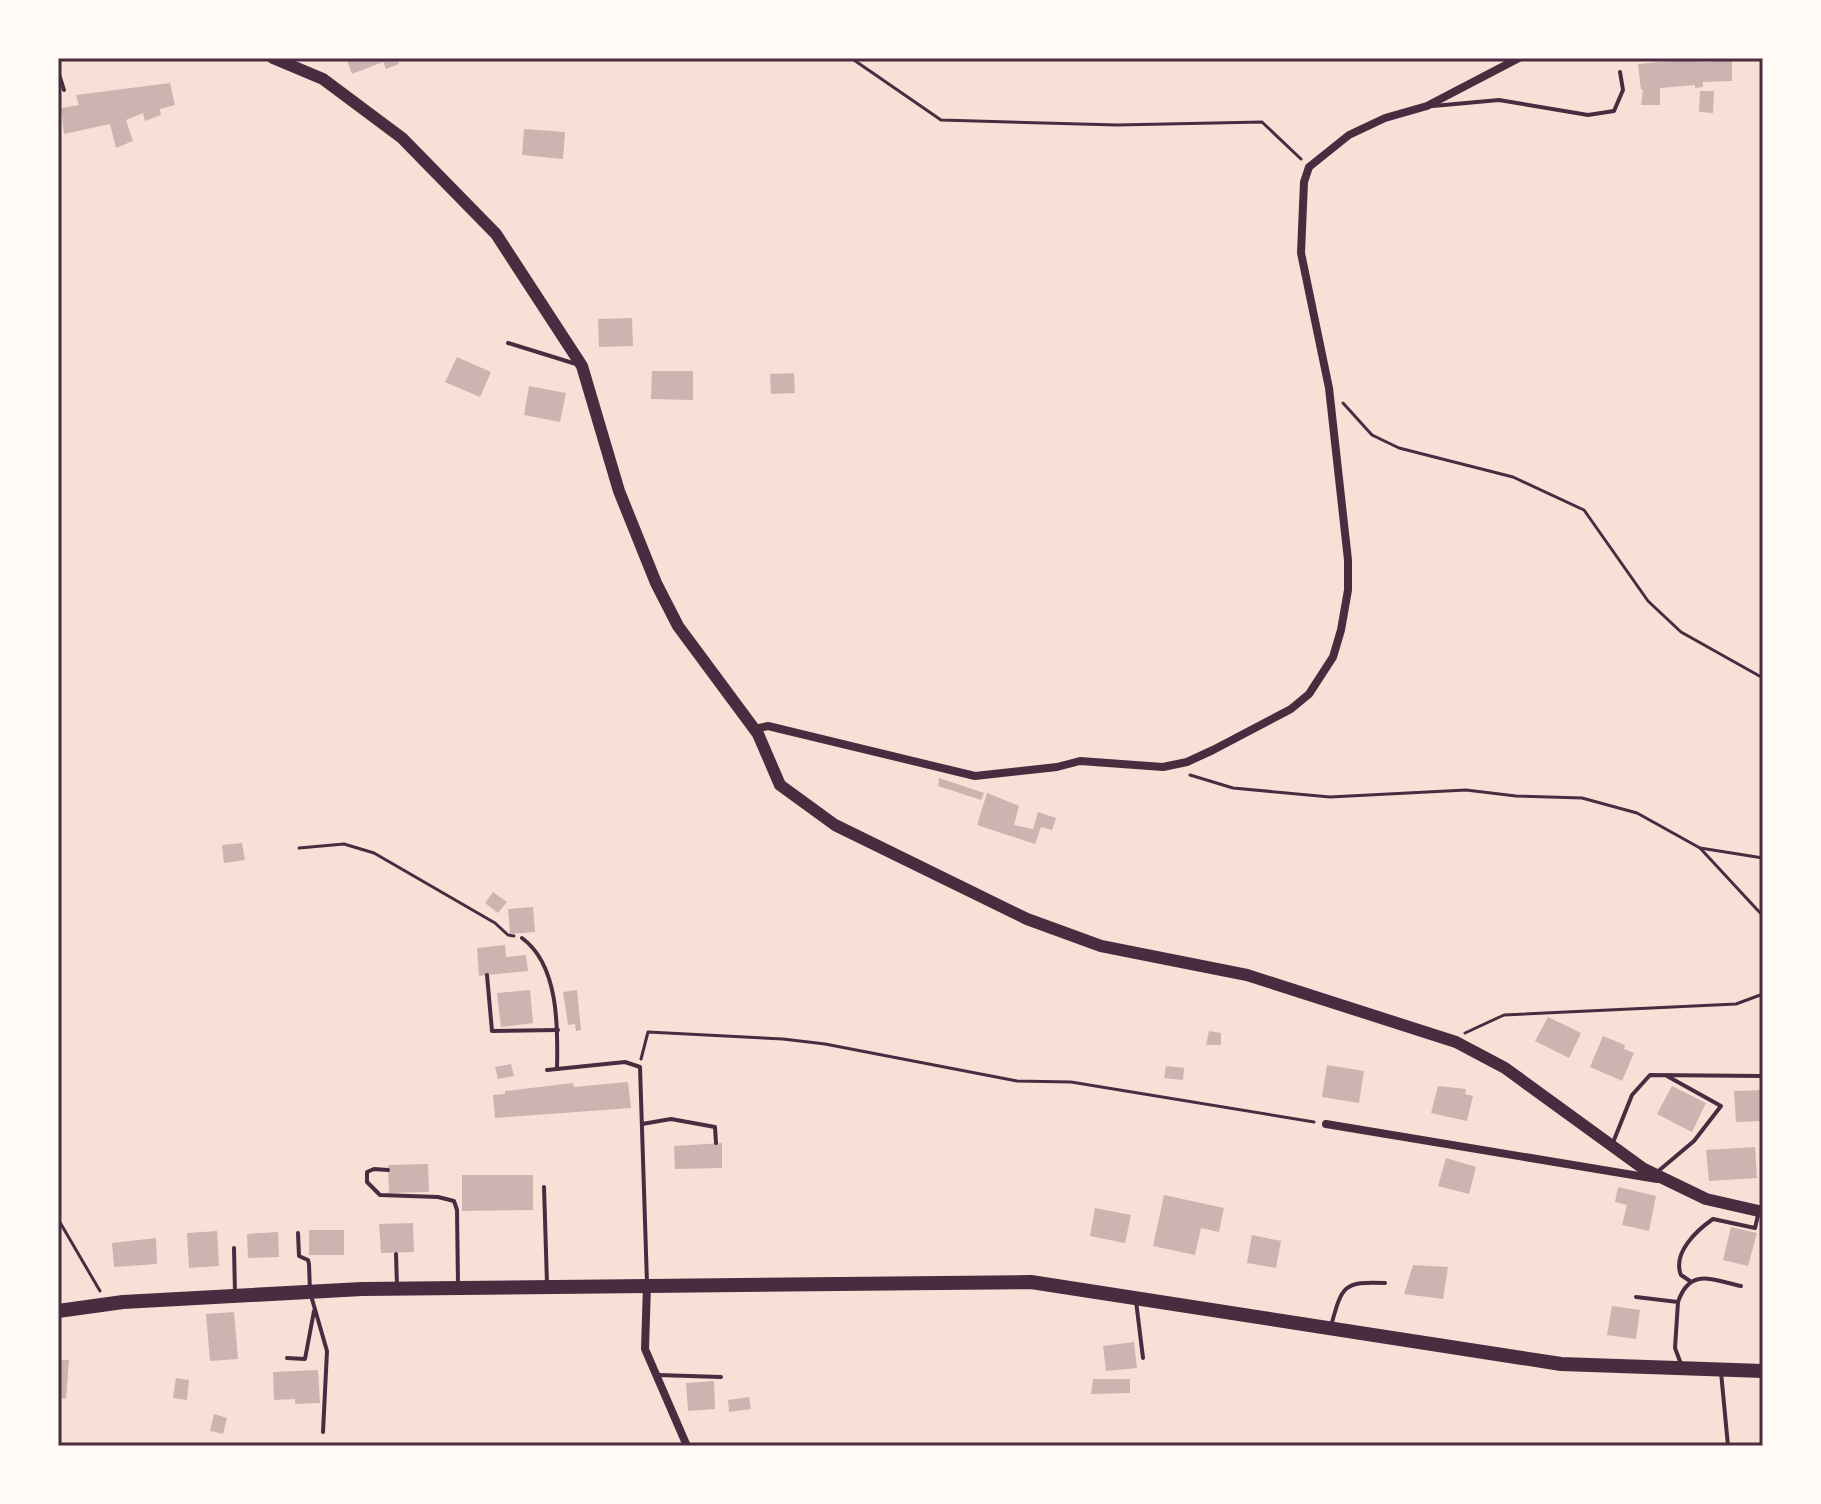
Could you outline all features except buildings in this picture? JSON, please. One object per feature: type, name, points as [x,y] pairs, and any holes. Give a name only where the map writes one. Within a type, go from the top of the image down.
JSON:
[{"type":"main road","points":[[273,58],[323,79],[402,138],[496,234],[582,366],[619,491],[656,583],[678,626],[755,729],[780,785],[835,825],[1027,919],[1101,946],[1247,975],[1456,1042],[1505,1068],[1654,1174],[1706,1199],[1761,1212]]},
{"type":"main road","points":[[58,1311],[108,1304],[397,1288],[1031,1282],[1561,1364],[1763,1371]]},
{"type":"street","points":[[755,729],[768,726],[975,776],[1057,767],[1080,761],[1163,767],[1187,762],[1291,709],[1309,694],[1333,657],[1341,630],[1348,590],[1348,560],[1329,388],[1301,253],[1304,182],[1309,167],[1349,135],[1385,118],[1427,106],[1519,58]]},
{"type":"street","points":[[1326,1124],[1670,1181]]},
{"type":"street","points":[[647,1285],[645,1349],[687,1446]]},
{"type":"lane","points":[[58,71],[64,90]]},
{"type":"lane","points":[[1427,106],[1499,100],[1588,115],[1614,111],[1623,90],[1620,72]]},
{"type":"lane","points":[[508,343],[582,366]]},
{"type":"lane","points":[[522,938],[534,946],[552,987],[558,1030],[557,1069]]},
{"type":"lane","points":[[487,975],[492,1031],[558,1030]]},
{"type":"lane","points":[[547,1070],[625,1062],[640,1067],[647,1285]]},
{"type":"lane","points":[[1612,1147],[1632,1095],[1650,1075],[1763,1076]]},
{"type":"lane","points":[[1654,1174],[1694,1141],[1721,1106],[1665,1075]]},
{"type":"lane","points":[[642,1124],[671,1119],[715,1127],[716,1143]]},
{"type":"lane","points":[[388,1170],[367,1172],[367,1182],[380,1195],[438,1197],[454,1201],[457,1210],[458,1287]]},
{"type":"lane","points":[[544,1187],[547,1286]]},
{"type":"lane","points":[[1690,1281],[1681,1275],[1678,1265],[1697,1230],[1713,1219],[1755,1228],[1761,1212]]},
{"type":"lane","points":[[298,1233],[299,1256],[308,1260],[310,1292],[327,1351],[323,1432]]},
{"type":"lane","points":[[234,1248],[235,1296]]},
{"type":"lane","points":[[396,1254],[397,1288]]},
{"type":"lane","points":[[1683,1370],[1675,1348],[1678,1302],[1682,1290],[1690,1281],[1701,1278],[1741,1286]]},
{"type":"lane","points":[[1330,1329],[1336,1306],[1346,1287],[1355,1282],[1385,1283]]},
{"type":"lane","points":[[1636,1297],[1678,1302]]},
{"type":"lane","points":[[1136,1299],[1143,1358]]},
{"type":"lane","points":[[287,1358],[305,1359],[315,1309]]},
{"type":"lane","points":[[1721,1370],[1728,1446]]},
{"type":"lane","points":[[656,1375],[721,1377]]},
{"type":"path","points":[[851,58],[941,120],[1117,125],[1262,122],[1309,167]]},
{"type":"path","points":[[1329,388],[1372,435],[1399,448],[1513,477],[1584,510],[1648,601],[1681,632],[1763,678]]},
{"type":"path","points":[[1163,767],[1233,788],[1330,797],[1466,790],[1516,796],[1582,798],[1637,813],[1700,848],[1763,916]]},
{"type":"path","points":[[299,848],[344,844],[374,853],[495,923],[508,935],[522,938]]},
{"type":"path","points":[[1700,848],[1763,858]]},
{"type":"path","points":[[1456,1042],[1468,1029],[1504,1015],[1736,1004],[1763,994]]},
{"type":"path","points":[[640,1067],[648,1032],[783,1039],[863,1050],[1017,1081],[1071,1082],[1326,1124]]},
{"type":"path","points":[[58,1219],[108,1304]]}]
